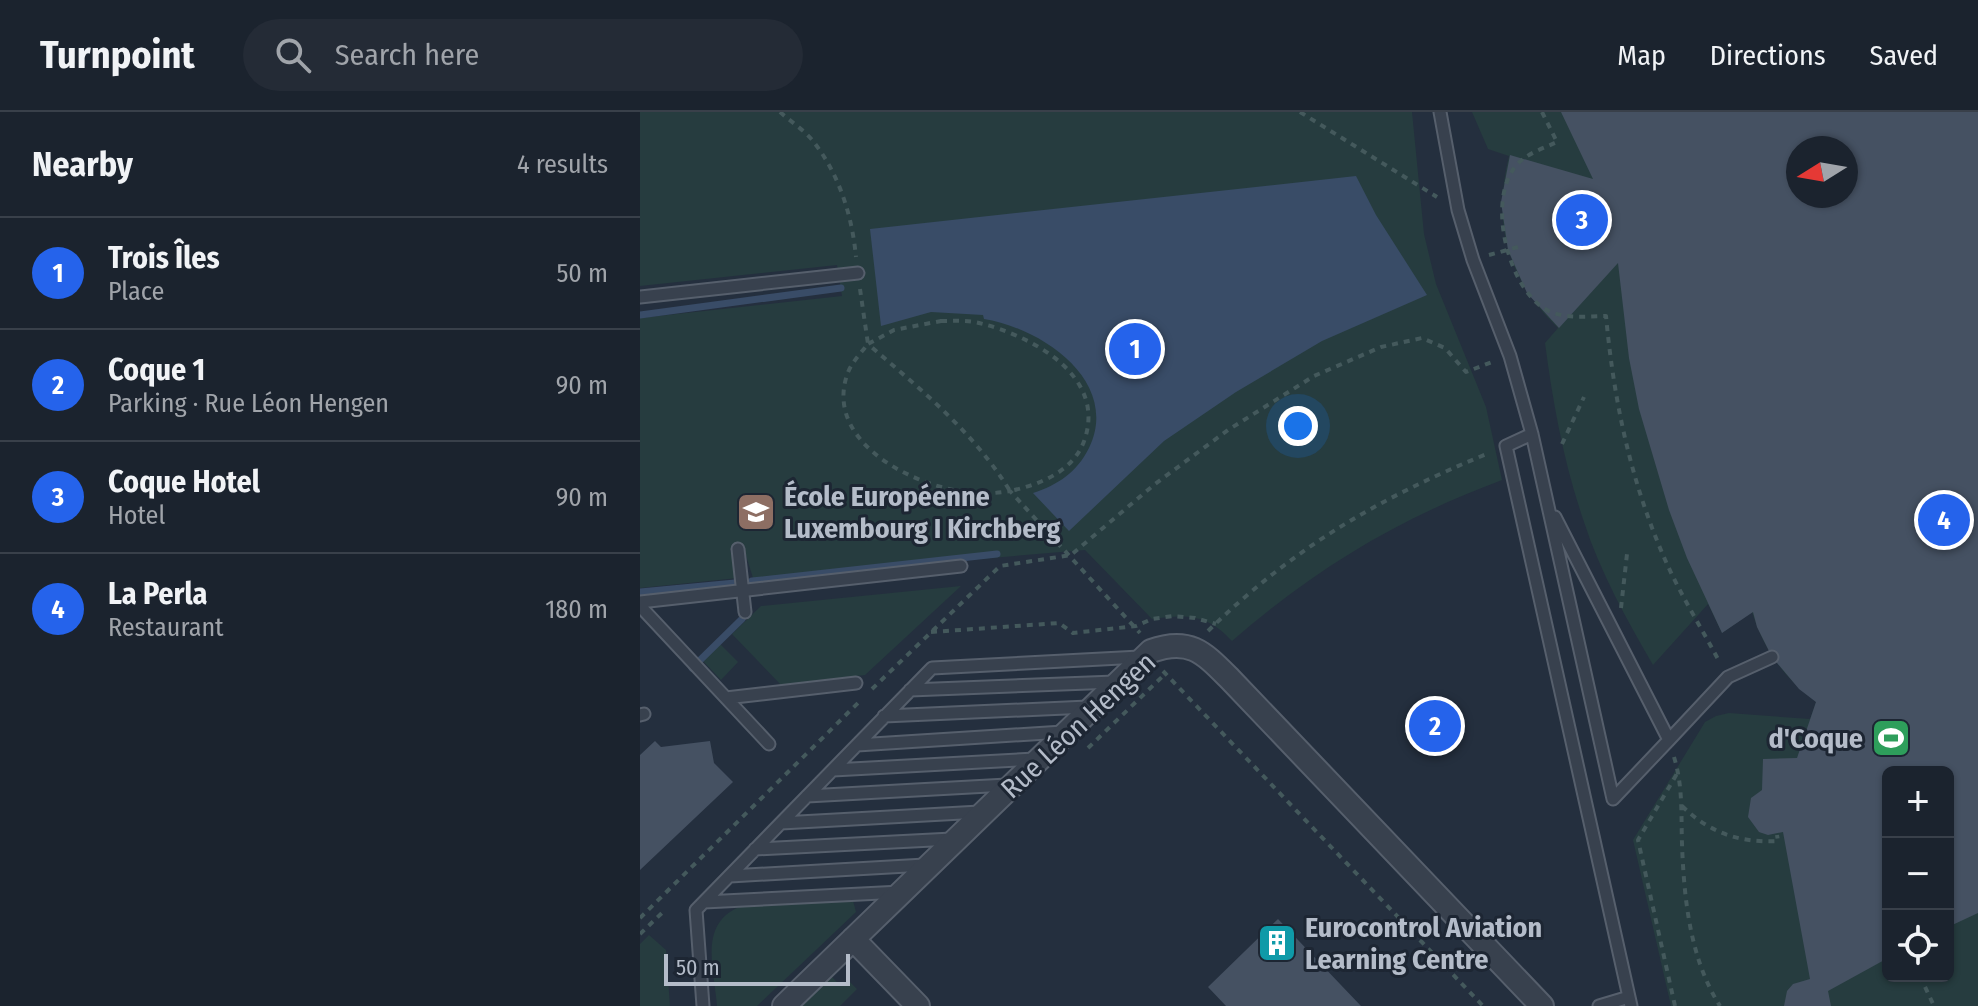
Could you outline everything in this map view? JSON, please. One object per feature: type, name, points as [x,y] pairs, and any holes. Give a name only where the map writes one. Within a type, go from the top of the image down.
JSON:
[{"type":"street","name":"Rue Léon Hengen","points":[[784,1006],[1148,654],[1163,647],[1193,647],[1241,690],[1542,1006]]},
{"type":"street","points":[[853,939],[918,1006]]},
{"type":"lane","points":[[1440,112],[1458,210],[1473,260],[1510,356],[1532,434],[1613,799],[1728,677],[1772,657]]},
{"type":"lane","points":[[640,297],[858,273]]},
{"type":"lane","points":[[1532,434],[1506,446],[1630,1002],[1599,1006]]},
{"type":"lane","points":[[1547,501],[1669,740]]},
{"type":"lane","points":[[738,549],[745,612]]},
{"type":"lane","points":[[640,604],[961,566]]},
{"type":"lane","points":[[640,604],[769,744]]},
{"type":"lane","points":[[703,1006],[696,910],[932,668],[1148,654]]},
{"type":"lane","points":[[910,690],[1119,682]]},
{"type":"lane","points":[[726,698],[856,683]]},
{"type":"lane","points":[[884,716],[1093,707]]},
{"type":"lane","points":[[857,745],[1067,732]]},
{"type":"lane","points":[[833,770],[1040,758]]},
{"type":"lane","points":[[807,796],[1012,785]]},
{"type":"lane","points":[[781,823],[985,812]]},
{"type":"lane","points":[[755,849],[957,839]]},
{"type":"lane","points":[[730,876],[929,865]]},
{"type":"lane","points":[[704,902],[901,892]]},
{"type":"path","points":[[780,112],[811,139],[832,171],[853,232],[868,344],[938,404],[990,458],[1010,491],[1136,626],[1148,654],[1165,674],[1483,1006]]},
{"type":"path","points":[[1300,112],[1458,210]]},
{"type":"path","points":[[1542,112],[1557,142],[1522,159],[1508,180],[1501,202],[1508,250],[1527,293],[1545,309],[1569,317],[1606,316],[1612,380],[1622,431],[1643,506],[1668,566],[1728,677]]},
{"type":"path","points":[[1473,260],[1518,247]]},
{"type":"path","points":[[941,321],[977,323],[1022,338],[1049,354],[1073,376],[1082,389],[1090,417],[1082,448],[1061,472],[1010,491],[970,493],[917,480],[880,459],[864,444],[851,426],[844,392],[851,365],[868,344],[894,330],[919,324],[941,321]]},
{"type":"path","points":[[640,918],[929,632],[1000,566],[1071,555],[1155,484],[1216,439],[1314,376],[1381,347],[1422,338],[1445,348],[1466,372],[1478,367]]},
{"type":"path","points":[[1562,444],[1584,397]]},
{"type":"path","points":[[1193,647],[1287,564],[1364,511],[1405,489],[1506,446]]},
{"type":"path","points":[[1621,610],[1627,554]]},
{"type":"path","points":[[929,632],[1059,623],[1073,633],[1136,626],[1152,619],[1173,616],[1216,624]]},
{"type":"path","points":[[1669,740],[1679,771],[1690,926],[1700,965],[1720,1006]]},
{"type":"path","points":[[1675,1006],[1638,840],[1679,771]]},
{"type":"path","points":[[1682,806],[1697,821],[1736,839],[1778,841],[1777,835]]},
{"type":"path","points":[[640,934],[663,912]]},
{"type":"path","points":[[1923,982],[1934,1006]]},
{"type":"path","points":[[1709,1006],[1716,1000]]},
{"type":"green space","points":[[640,112],[1412,112],[1424,234],[1436,284],[1486,407],[1502,480],[1428,511],[1360,548],[1295,591],[1232,641],[1214,625],[1196,618],[1152,619],[1085,550],[753,578],[744,549],[730,550],[738,578],[640,588],[640,318],[842,296],[837,265],[640,286]]},
{"type":"green space","points":[[1472,112],[1978,112],[1978,1006],[1671,1006],[1633,840],[1705,722],[1729,713],[1810,719],[1816,702],[1776,662],[1752,612],[1722,633],[1708,604],[1653,665],[1606,577],[1577,500],[1560,434],[1545,343],[1558,328],[1527,290],[1508,250],[1502,205],[1509,156],[1488,149]]},
{"type":"green space","points":[[961,586],[865,675],[781,685],[732,634],[761,606]]},
{"type":"green space","points":[[720,644],[738,662],[721,680],[703,661]]},
{"type":"green space","points":[[852,897],[856,912],[757,1006],[717,1006],[712,946],[714,933],[730,912],[745,905]]},
{"type":"green space","points":[[649,935],[666,950],[670,1006],[640,1006],[640,944]]},
{"type":"green space","points":[[831,976],[841,986],[848,980],[857,989],[840,1006],[800,1006]]},
{"type":"water","points":[[1356,176],[1376,215],[1427,295],[1322,341],[1236,392],[1164,441],[1069,531],[1033,493],[1059,482],[1073,471],[1089,448],[1096,424],[1094,401],[1085,380],[1070,362],[1051,346],[1029,334],[984,319],[983,315],[931,312],[881,326],[870,229]]},
{"type":"building","points":[[1561,112],[1978,112],[1978,913],[1954,924],[1954,766],[1882,766],[1882,961],[1828,991],[1831,1006],[1784,1006],[1787,991],[1793,984],[1810,979],[1783,832],[1768,835],[1759,832],[1748,817],[1751,798],[1762,790],[1763,759],[1797,758],[1816,702],[1799,689],[1772,657],[1753,612],[1722,633],[1687,558],[1669,510],[1639,409],[1629,358],[1618,263],[1559,328],[1527,293],[1508,250],[1501,202],[1510,155],[1593,179]]},
{"type":"building","points":[[655,741],[661,747],[710,741],[714,763],[733,782],[640,870],[640,755]]},
{"type":"building","name":"Eurocontrol Aviation Learning Centre","points":[[1278,919],[1361,1006],[1226,1006],[1208,987]]},
{"type":"waterway","points":[[640,315],[841,288]]},
{"type":"waterway","points":[[752,581],[997,554]]},
{"type":"waterway","points":[[640,592],[735,583]]},
{"type":"waterway","points":[[692,668],[742,619]]},
{"type":"place","name":"Coque Hotel","points":[[1582,220]]},
{"type":"place","name":"Trois Îles","points":[[1135,349]]},
{"type":"place","name":"École Européenne Luxembourg I Kirchberg","points":[[756,512]]},
{"type":"place","name":"La Perla","points":[[1944,520]]},
{"type":"place","name":"Coque 1","points":[[1435,726]]},
{"type":"place","name":"d'Coque","points":[[1891,738]]},
{"type":"place","name":"Eurocontrol Aviation Learning Centre","points":[[1277,943]]}]
